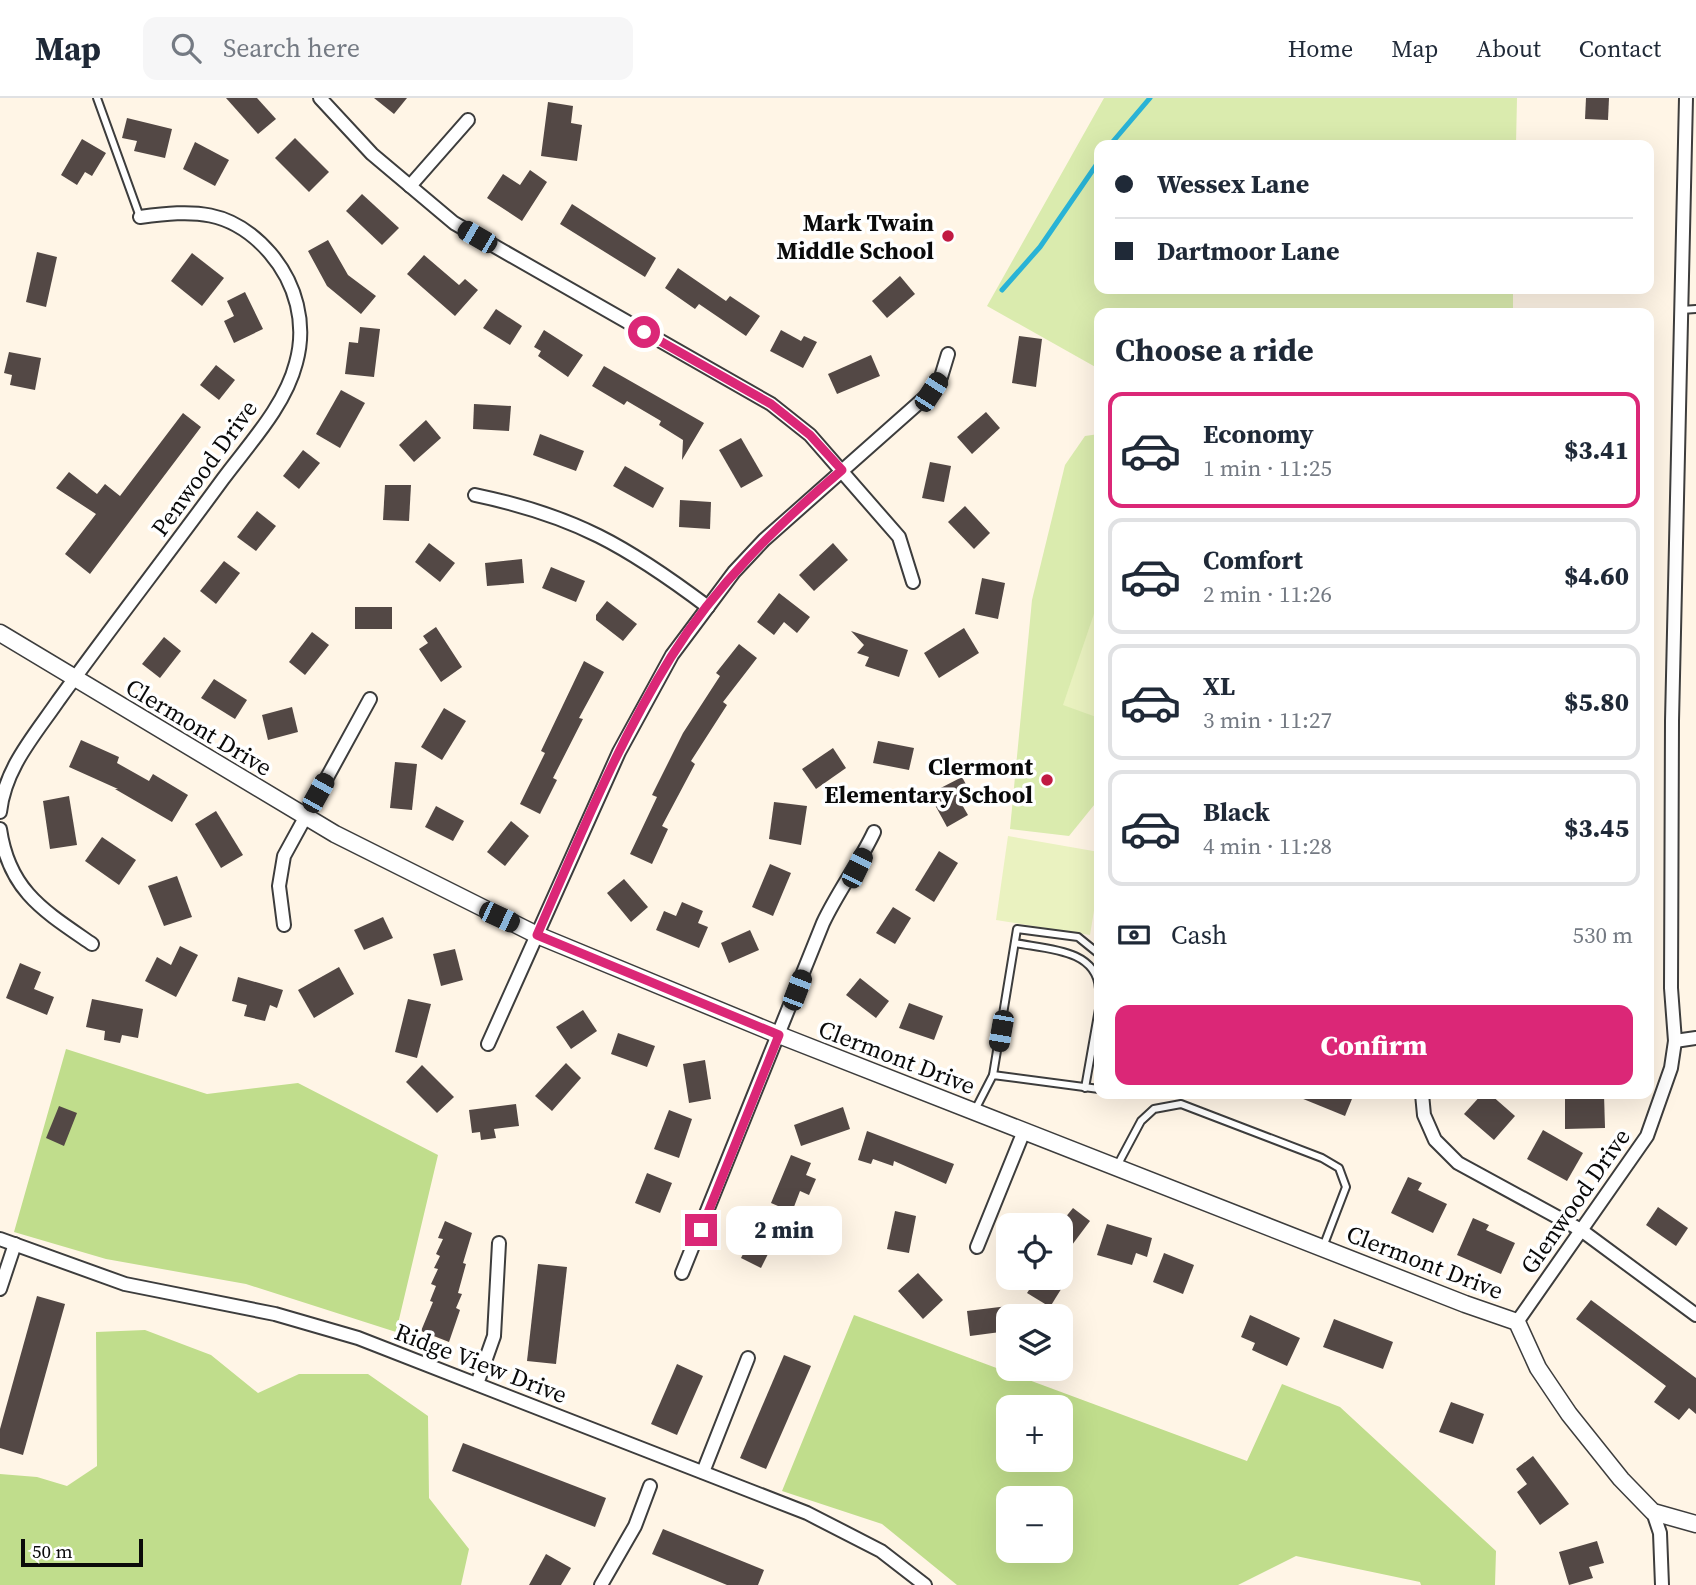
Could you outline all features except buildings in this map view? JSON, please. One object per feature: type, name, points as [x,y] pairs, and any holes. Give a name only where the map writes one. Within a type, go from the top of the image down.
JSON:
[{"type":"street","points":[[320,98],[352,135],[453,223],[771,404],[810,435],[899,537],[913,582]]},
{"type":"street","name":"Glenwood Drive","points":[[1517,1322],[1647,1136],[1671,1068],[1675,1041],[1671,988],[1672,747],[1679,311],[1686,98]]},
{"type":"street","points":[[410,186],[468,120]]},
{"type":"street","name":"Penwood Drive","points":[[0,812],[5,785],[17,760],[273,411],[292,374],[299,349],[300,320],[292,289],[277,261],[255,238],[230,223],[200,213],[188,211],[140,217]]},
{"type":"street","points":[[488,1044],[637,716],[672,655],[764,540],[931,392],[941,377],[948,354]]},
{"type":"street","points":[[475,495],[520,504],[594,531],[650,563],[708,607]]},
{"type":"street","name":"Clermont Drive","points":[[0,633],[304,816],[480,909],[537,935],[779,1035],[1517,1322],[1538,1368],[1569,1414],[1620,1479],[1653,1512],[1696,1524]]},
{"type":"street","points":[[284,925],[280,873],[284,856],[370,699]]},
{"type":"street","points":[[0,829],[8,863],[26,894],[43,911],[92,944]]},
{"type":"street","points":[[682,1273],[829,910],[857,868],[874,832]]},
{"type":"street","points":[[1675,1041],[1696,1038]]},
{"type":"street","points":[[1422,1099],[1424,1115],[1435,1140],[1458,1163],[1581,1230],[1696,1315]]},
{"type":"street","points":[[977,1247],[1024,1131]]},
{"type":"street","name":"Ridge View Drive","points":[[0,1239],[125,1284],[312,1323],[358,1338],[845,1530],[881,1551],[925,1585]]},
{"type":"street","points":[[477,1384],[494,1336],[499,1243]]},
{"type":"street","points":[[0,1289],[15,1244]]},
{"type":"street","points":[[703,1472],[748,1358]]},
{"type":"street","points":[[601,1585],[635,1526],[650,1486]]},
{"type":"street","points":[[1653,1512],[1660,1533],[1662,1585]]},
{"type":"lane","points":[[97,98],[140,217]]},
{"type":"lane","points":[[1679,311],[1696,309]]},
{"type":"lane","points":[[974,1112],[993,1075],[1017,929],[1078,937],[1094,950]]},
{"type":"lane","points":[[1015,943],[1078,955],[1094,972]]},
{"type":"lane","points":[[1085,1088],[1094,1037]]},
{"type":"lane","points":[[993,1075],[1094,1089]]},
{"type":"lane","points":[[1117,1167],[1141,1121],[1154,1109],[1181,1104],[1322,1158],[1339,1168],[1346,1188],[1323,1247]]},
{"type":"green space","points":[[1104,98],[1517,98],[1516,140],[1094,140],[1094,294],[1513,294],[1513,308],[1094,308],[1094,366],[987,306]]},
{"type":"green space","points":[[1094,435],[1094,805],[1069,836],[1010,829],[1032,600],[1065,465],[1085,436]]},
{"type":"green space","points":[[1094,614],[1094,716],[1063,705]]},
{"type":"green space","points":[[1008,836],[1094,851],[1094,911],[1090,935],[996,920]]},
{"type":"green space","points":[[66,1049],[207,1094],[298,1083],[438,1155],[396,1332],[246,1284],[106,1259],[14,1232]]},
{"type":"green space","points":[[854,1315],[996,1368],[996,1381],[1032,1381],[1069,1395],[996,1395],[996,1472],[1073,1472],[1073,1396],[1247,1461],[1282,1384],[1340,1407],[1496,1551],[1495,1585],[1421,1585],[1420,1582],[1296,1556],[1238,1585],[957,1585],[882,1524],[782,1491]]},
{"type":"green space","points":[[145,1330],[211,1355],[258,1393],[299,1374],[368,1374],[428,1416],[429,1498],[469,1549],[461,1585],[0,1585],[0,1474],[37,1477],[67,1486],[97,1466],[96,1332]]},
{"type":"waterway","points":[[1114,140],[1150,98]]},
{"type":"waterway","points":[[1002,290],[1040,247],[1094,168]]},
{"type":"place","name":"Mark Twain Middle School","points":[[948,236]]},
{"type":"place","name":"Clermont Elementary School","points":[[1047,780]]},
{"type":"route","points":[[644,332],[771,404],[810,435],[842,470],[796,509],[734,572],[672,655],[619,752],[537,935],[779,1035],[701,1230]]}]
